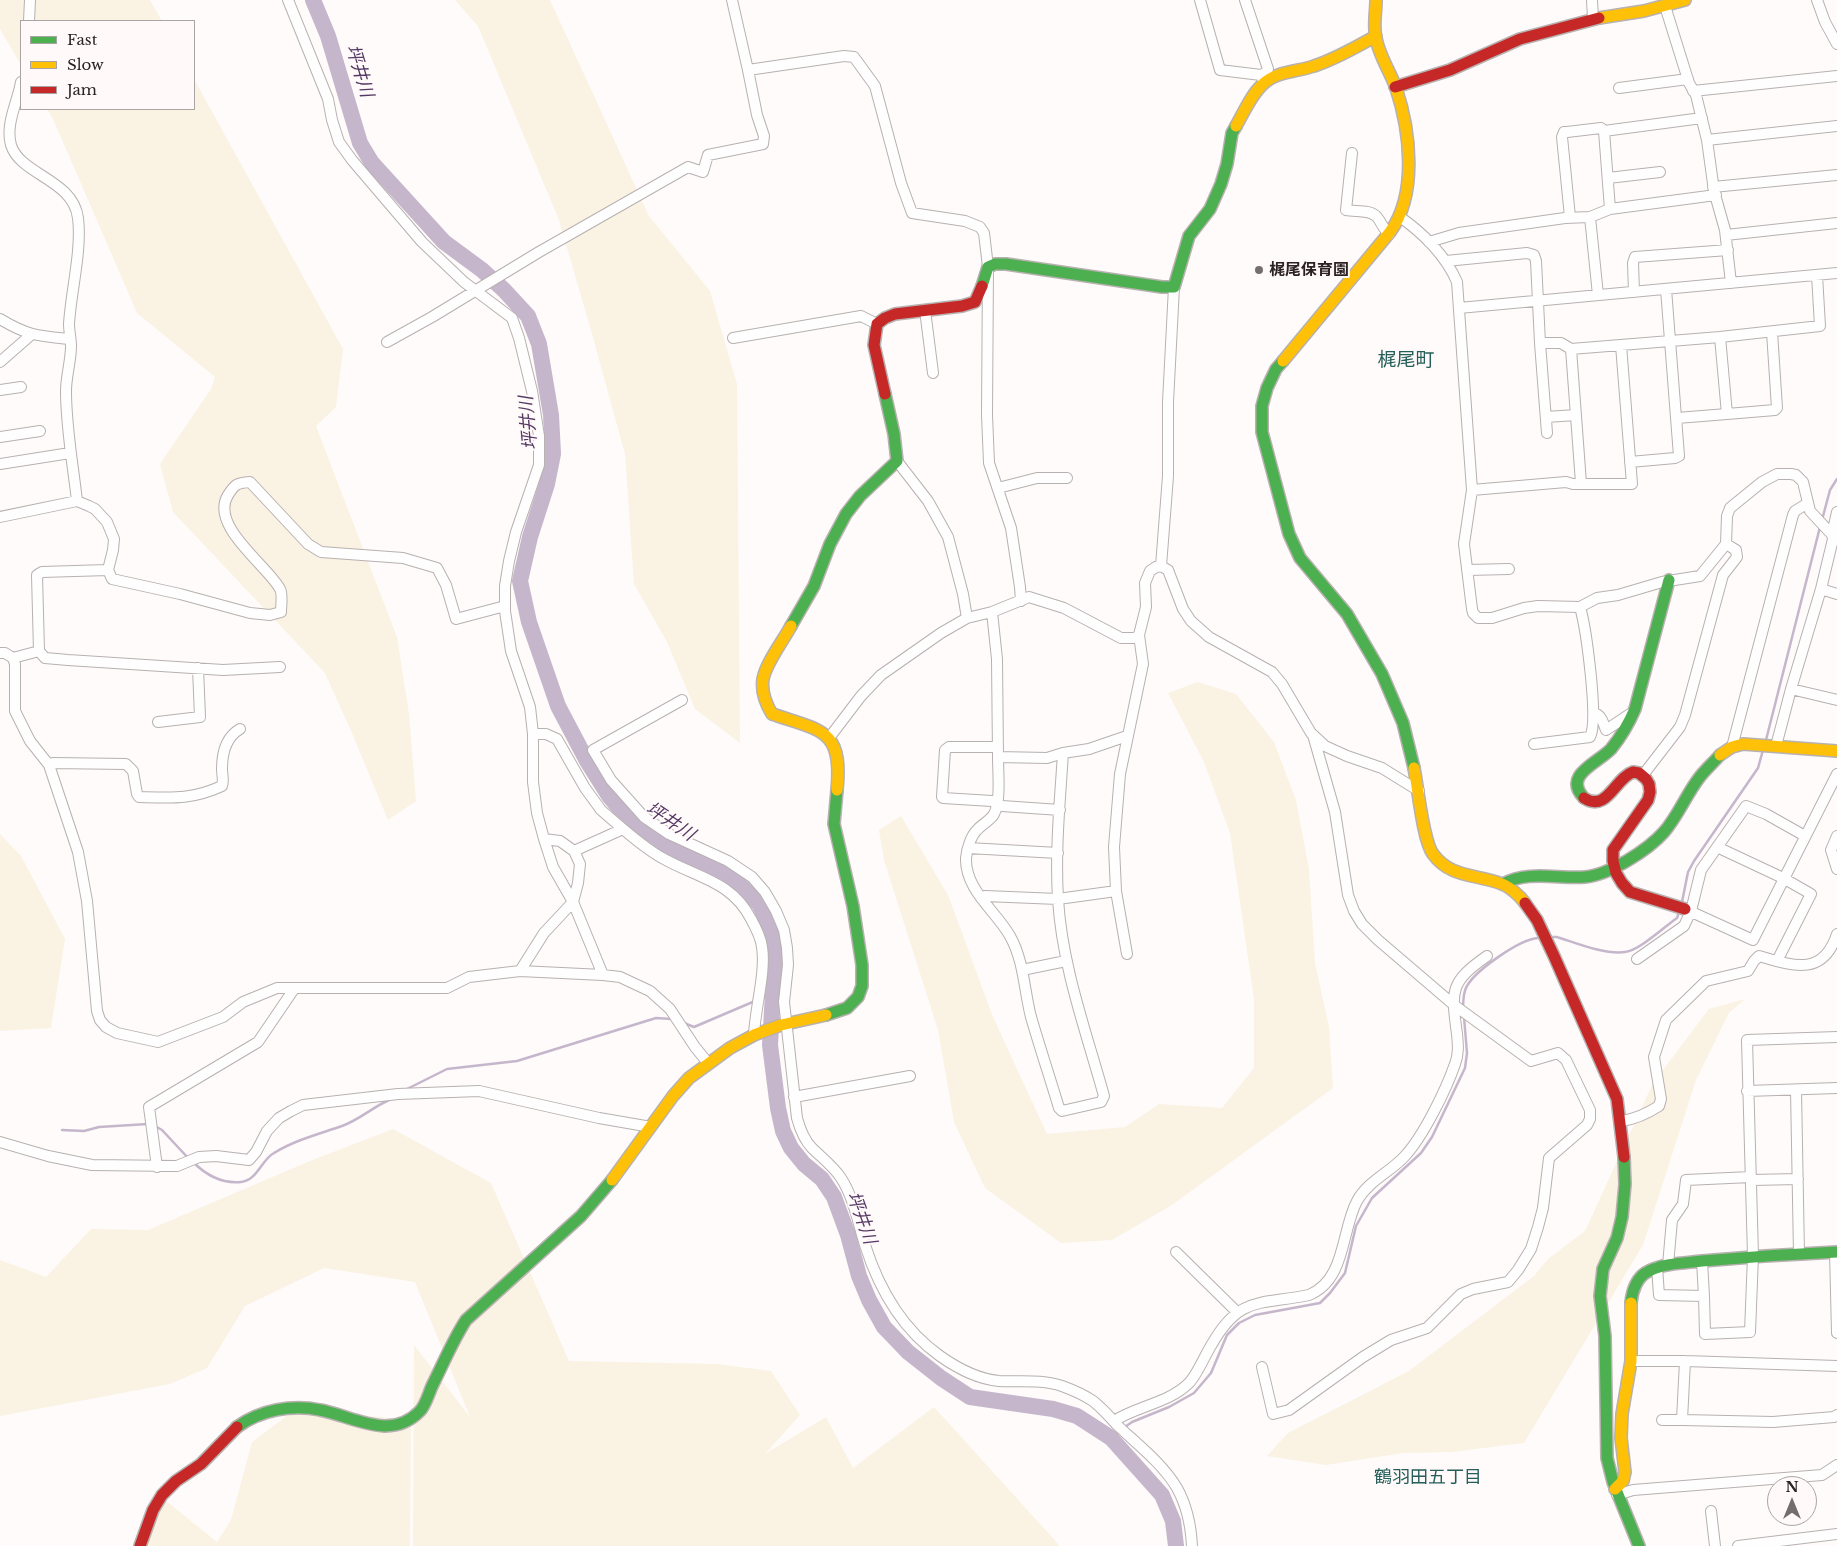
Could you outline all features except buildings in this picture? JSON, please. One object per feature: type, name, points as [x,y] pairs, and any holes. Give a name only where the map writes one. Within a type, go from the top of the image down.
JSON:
[{"type":"street","points":[[30,0],[30,20]]},
{"type":"street","points":[[288,0],[328,99],[339,142],[422,242],[464,282],[480,288],[512,318],[519,338],[532,391],[538,436],[538,465],[516,532],[509,561],[505,586],[505,606],[511,651],[530,707],[533,734],[533,782],[537,813],[553,867],[573,902],[603,975]]},
{"type":"street","points":[[387,342],[688,167],[703,172],[708,155],[763,144],[764,136],[756,115],[732,0]]},
{"type":"street","points":[[1200,0],[1220,70],[1262,79],[1312,67],[1333,59],[1376,36]]},
{"type":"street","points":[[1162,566],[1168,486],[1168,402],[1174,287],[1189,236],[1210,209],[1222,184],[1230,139],[1235,126],[1268,69],[1246,0]]},
{"type":"street","points":[[1376,0],[1376,36],[1396,87],[1405,124],[1407,146],[1406,196],[1400,217],[1390,234],[1276,369],[1267,388],[1262,406],[1262,432],[1289,534],[1300,558],[1347,614],[1382,674],[1403,723],[1426,835],[1432,853],[1444,866],[1459,874],[1503,884],[1521,898],[1537,920],[1617,1099],[1622,1121],[1625,1180],[1623,1214],[1619,1230],[1602,1268],[1599,1285],[1605,1333],[1606,1446],[1616,1492],[1639,1546]]},
{"type":"street","points":[[1592,0],[1593,19]]},
{"type":"street","points":[[1396,87],[1450,70],[1520,38],[1593,19],[1665,6],[1685,0]]},
{"type":"street","points":[[1817,0],[1825,22],[1837,44]]},
{"type":"street","points":[[1665,6],[1702,118],[1714,191],[1726,235],[1731,283]]},
{"type":"street","points":[[748,70],[844,56],[854,57],[875,86],[901,183],[912,213],[964,221],[980,227],[984,233],[988,267],[987,415],[989,463],[1011,528],[1021,601]]},
{"type":"street","points":[[1694,91],[1837,76]]},
{"type":"street","points":[[1618,88],[1688,79]]},
{"type":"street","points":[[20,86],[11,117],[11,144],[16,154],[28,166],[65,192],[73,201],[78,217],[78,240],[70,317],[70,356],[66,390],[70,453],[77,501]]},
{"type":"street","points":[[1570,217],[1563,135],[1567,132],[1601,128],[1604,131],[1702,118]]},
{"type":"street","points":[[1707,140],[1837,126]]},
{"type":"street","points":[[1604,131],[1610,209]]},
{"type":"street","points":[[1352,153],[1346,210],[1366,211],[1375,215],[1384,230],[1390,234]]},
{"type":"street","points":[[1608,178],[1660,172]]},
{"type":"street","points":[[1429,242],[1458,233],[1570,217],[1590,217],[1610,209],[1714,191],[1837,174]]},
{"type":"street","points":[[1400,217],[1429,242],[1446,261],[1457,282],[1472,490],[1464,535],[1473,613],[1478,618],[1492,618],[1524,608],[1538,606],[1580,607],[1597,598],[1669,580],[1700,576],[1726,544],[1727,516],[1730,508],[1767,478],[1782,473],[1796,476],[1804,485],[1810,511],[1814,518],[1835,537]]},
{"type":"street","points":[[1590,217],[1598,295]]},
{"type":"street","points":[[1726,235],[1837,223]]},
{"type":"street","points":[[1634,292],[1633,263],[1635,258],[1728,250]]},
{"type":"street","points":[[1446,261],[1532,253],[1535,258],[1547,433]]},
{"type":"street","points":[[967,618],[963,594],[948,537],[928,501],[897,461],[894,434],[874,345],[877,324],[894,314],[962,306],[975,302],[979,296],[988,267],[994,264],[1006,264],[1162,287],[1174,287]]},
{"type":"street","points":[[1459,308],[1837,273]]},
{"type":"street","points":[[1540,343],[1561,343],[1570,349],[1720,337],[1820,326],[1817,275]]},
{"type":"street","points":[[1630,462],[1678,457],[1677,418],[1666,289]]},
{"type":"street","points":[[925,310],[932,372]]},
{"type":"street","points":[[733,338],[861,316],[877,324]]},
{"type":"street","points":[[0,318],[25,333],[70,339]]},
{"type":"street","points":[[1677,418],[1775,410],[1777,408],[1772,332]]},
{"type":"street","points":[[0,362],[32,334]]},
{"type":"street","points":[[1720,337],[1727,414]]},
{"type":"street","points":[[1472,490],[1566,482],[1632,484],[1621,345]]},
{"type":"street","points":[[1570,349],[1581,483]]},
{"type":"street","points":[[0,390],[20,387]]},
{"type":"street","points":[[1546,417],[1576,415]]},
{"type":"street","points":[[0,438],[40,431]]},
{"type":"street","points":[[0,464],[70,453]]},
{"type":"street","points":[[140,1546],[151,1513],[160,1496],[175,1481],[200,1465],[233,1431],[249,1419],[262,1413],[296,1409],[321,1410],[367,1425],[386,1427],[411,1420],[421,1410],[457,1334],[466,1320],[582,1216],[606,1189],[673,1096],[689,1078],[730,1048],[756,1034],[784,1025],[828,1015],[847,1008],[858,997],[862,986],[862,965],[853,906],[834,824],[839,769],[834,746],[822,731],[772,714],[765,701],[763,680],[780,644],[814,586],[830,544],[846,514],[860,496],[897,461]]},
{"type":"street","points":[[998,488],[1037,478],[1067,478]]},
{"type":"street","points":[[0,517],[77,501],[95,509],[111,530],[114,539],[114,550],[108,570],[112,579],[180,594],[250,613],[270,615],[281,612],[281,590],[230,529],[225,516],[225,500],[233,488],[238,483],[250,482],[308,544],[321,552],[403,558],[437,568],[446,585],[456,619],[505,606]]},
{"type":"street","points":[[1732,746],[1793,515],[1795,511],[1808,503]]},
{"type":"street","points":[[1776,746],[1835,537],[1837,512]]},
{"type":"street","points":[[1643,775],[1680,728],[1686,715],[1724,575],[1737,557],[1736,550],[1726,544]]},
{"type":"street","points":[[1127,954],[1116,891],[1114,847],[1116,816],[1120,774],[1143,664],[1139,635],[1146,607],[1147,575],[1153,569],[1162,566]]},
{"type":"street","points":[[1162,566],[1168,570],[1183,610],[1191,621],[1209,637],[1272,672],[1282,684],[1313,735],[1334,812],[1348,895],[1354,911],[1362,924],[1378,940],[1456,1006],[1531,1061],[1558,1053],[1566,1060],[1590,1110],[1590,1119],[1586,1125],[1549,1158],[1543,1208],[1538,1227],[1531,1248],[1518,1270],[1508,1282],[1473,1289],[1461,1294],[1427,1328],[1391,1340],[1363,1357],[1289,1410],[1273,1414],[1262,1368]]},
{"type":"street","points":[[1467,570],[1509,569]]},
{"type":"street","points":[[108,570],[42,572],[37,576],[39,651],[44,658],[223,670],[280,667]]},
{"type":"street","points":[[1669,580],[1633,712],[1612,748],[1606,755],[1582,773],[1578,779],[1577,786],[1582,798],[1590,802],[1599,802],[1605,799],[1619,780],[1627,773],[1643,775],[1649,782],[1650,792],[1648,800],[1613,850],[1614,868],[1624,888],[1630,892],[1684,909],[1753,940],[1837,774]]},
{"type":"street","points":[[1821,589],[1837,594]]},
{"type":"street","points":[[829,738],[861,696],[880,676],[941,633],[967,618],[992,612],[1029,598],[1064,608],[1121,638],[1135,638],[1139,635]]},
{"type":"street","points":[[1534,744],[1590,737],[1593,731],[1594,713],[1587,640],[1580,607]]},
{"type":"street","points":[[992,612],[997,659],[997,804],[994,815],[973,835],[966,858],[970,878],[981,898],[1009,935],[1018,954],[1031,1016],[1059,1108],[1062,1111],[1101,1102],[1104,1096],[1066,961],[1058,899],[1058,853],[1063,753]]},
{"type":"street","points":[[0,652],[14,658],[39,651]]},
{"type":"street","points":[[14,658],[15,712],[30,741],[50,765],[78,852],[87,901],[98,1011],[100,1020],[117,1033],[158,1042],[223,1017],[243,1002],[278,988],[446,988],[469,977],[520,971],[603,975],[620,977],[635,982],[650,991],[670,1009],[708,1064]]},
{"type":"street","points":[[158,722],[200,717],[198,668]]},
{"type":"street","points":[[1791,689],[1837,700]]},
{"type":"street","points":[[682,700],[593,750],[611,780],[644,817],[669,834],[728,861],[752,878],[765,892],[776,910],[784,930],[788,948],[784,1025],[797,1118],[801,1132],[811,1147],[841,1177],[850,1196],[866,1248],[885,1294],[899,1316],[916,1337],[960,1369],[997,1381],[1042,1382],[1062,1386],[1094,1402],[1161,1466],[1176,1487],[1187,1512],[1191,1528],[1192,1546]]},
{"type":"street","points":[[1594,713],[1598,714],[1606,730],[1633,712]]},
{"type":"street","points":[[50,765],[52,763],[126,764],[133,771],[136,794],[139,797],[173,798],[199,796],[222,786],[223,760],[228,742],[234,732],[240,728]]},
{"type":"street","points":[[533,734],[546,734],[557,739],[585,788],[601,810],[622,828],[665,860],[712,880],[727,889],[739,900],[757,930],[762,947],[762,969],[756,1034]]},
{"type":"street","points":[[1313,735],[1325,746],[1382,768],[1418,791]]},
{"type":"street","points":[[1060,810],[1002,806],[992,801],[943,798],[941,794],[945,750],[948,747],[1047,758],[1063,753],[1089,749],[1127,736]]},
{"type":"street","points":[[1503,884],[1514,878],[1533,876],[1588,877],[1614,868],[1648,846],[1664,832],[1699,778],[1721,754],[1732,746],[1743,744],[1837,751]]},
{"type":"street","points":[[1637,959],[1684,926],[1684,909],[1701,870],[1746,806],[1766,814],[1805,836]]},
{"type":"street","points":[[574,851],[622,828]]},
{"type":"street","points":[[1837,836],[1831,850],[1837,869]]},
{"type":"street","points":[[520,971],[544,933],[573,902],[578,883],[580,864],[574,851],[560,841],[544,839]]},
{"type":"street","points":[[1717,846],[1783,878],[1811,894],[1777,962]]},
{"type":"street","points":[[968,848],[1058,853]]},
{"type":"street","points":[[981,898],[985,896],[1058,899],[1116,891]]},
{"type":"street","points":[[1622,1121],[1659,1106],[1661,1099],[1654,1057],[1666,1020],[1706,981],[1748,971],[1759,956],[1798,966],[1811,965],[1823,957],[1834,944],[1837,934]]},
{"type":"street","points":[[1116,1423],[1126,1413],[1169,1397],[1190,1382],[1217,1335],[1237,1312],[1263,1302],[1309,1296],[1315,1293],[1334,1273],[1349,1219],[1358,1200],[1371,1184],[1402,1159],[1425,1128],[1455,1064],[1458,1053],[1455,991],[1467,970],[1486,956]]},
{"type":"street","points":[[1022,970],[1066,961]]},
{"type":"street","points":[[157,1167],[149,1107],[258,1042],[294,989]]},
{"type":"street","points":[[1702,1261],[1705,1334],[1750,1332],[1753,1256],[1747,1040],[1837,1037]]},
{"type":"street","points":[[794,1097],[910,1076]]},
{"type":"street","points":[[1747,1091],[1837,1088]]},
{"type":"street","points":[[1796,1090],[1799,1254]]},
{"type":"street","points":[[0,1142],[48,1156],[92,1165],[177,1166],[199,1157],[216,1156],[249,1160],[278,1118],[303,1105],[398,1094],[479,1091],[599,1118],[651,1127]]},
{"type":"street","points":[[1704,1296],[1659,1296],[1662,1266],[1672,1220],[1683,1204],[1686,1180],[1798,1180]]},
{"type":"street","points":[[1176,1252],[1237,1312]]},
{"type":"street","points":[[1616,1492],[1624,1480],[1625,1472],[1621,1438],[1622,1414],[1632,1361],[1631,1302],[1639,1279],[1648,1271],[1662,1266],[1702,1261],[1753,1256],[1836,1252],[1837,1333]]},
{"type":"street","points":[[1632,1361],[1837,1366]]},
{"type":"street","points":[[1682,1420],[1684,1361]]},
{"type":"street","points":[[1662,1420],[1773,1422],[1834,1417],[1837,1415]]},
{"type":"street","points":[[1616,1492],[1822,1475],[1837,1465]]},
{"type":"street","points":[[1711,1511],[1715,1546]]},
{"type":"street","points":[[1741,1546],[1837,1534]]},
{"type":"shaded area","points":[[0,0],[150,0],[161,20],[20,20],[20,63],[0,29]]},
{"type":"shaded area","points":[[455,0],[550,0],[649,216],[710,291],[737,384],[740,743],[695,709],[667,642],[634,584],[625,454],[559,220],[478,26]]},
{"type":"shaded area","points":[[195,81],[343,349],[336,407],[316,426],[397,637],[409,714],[416,801],[388,820],[325,673],[173,512],[160,464],[211,389],[215,377],[137,313],[48,110],[195,110]]},
{"type":"shaded area","points":[[1198,682],[1236,694],[1274,742],[1296,800],[1309,869],[1315,963],[1329,1027],[1333,1088],[1172,1205],[1112,1240],[1061,1243],[985,1188],[954,1122],[938,1030],[884,860],[879,830],[901,816],[948,895],[993,1017],[1047,1134],[1125,1127],[1159,1104],[1222,1108],[1254,1068],[1254,999],[1230,833],[1204,762],[1168,693]]},
{"type":"shaded area","points":[[0,834],[21,856],[65,939],[51,1028],[0,1031]]},
{"type":"shaded area","points":[[1745,999],[1729,1013],[1696,1080],[1643,1245],[1524,1443],[1452,1452],[1403,1453],[1326,1465],[1267,1456],[1288,1433],[1409,1371],[1534,1276],[1548,1259],[1585,1231],[1653,1083],[1709,1009]]},
{"type":"shaded area","points":[[393,1129],[491,1183],[569,1361],[717,1364],[771,1371],[800,1415],[765,1454],[826,1417],[853,1468],[934,1407],[1060,1546],[413,1546],[414,1345],[470,1417],[415,1282],[324,1268],[245,1306],[207,1368],[170,1384],[0,1416],[0,1260],[46,1277],[91,1229],[148,1230],[310,1161]]},
{"type":"shaded area","points":[[296,1409],[411,1420],[410,1546],[142,1546],[160,1496],[217,1542],[231,1520],[252,1442]]},
{"type":"waterway","name":"坪井川","points":[[313,0],[328,36],[360,143],[372,163],[444,242],[482,270],[528,316],[539,344],[551,415],[553,454],[547,484],[530,537],[520,581],[529,622],[558,706],[587,761],[609,796],[633,824],[670,849],[713,867],[734,879],[759,904],[768,923],[775,959],[770,1045],[778,1108],[783,1131],[791,1148],[804,1164],[822,1179],[834,1197],[848,1235],[859,1276],[869,1300],[884,1327],[908,1352],[941,1378],[970,1397],[1053,1409],[1077,1416],[1111,1438],[1162,1495],[1173,1521],[1176,1546]]},
{"type":"waterway","points":[[1822,520],[1830,490],[1837,479]]},
{"type":"waterway","points":[[1766,740],[1820,527]]},
{"type":"waterway","points":[[1682,902],[1688,872],[1758,768],[1763,750]]},
{"type":"waterway","points":[[1551,937],[1557,937],[1609,952],[1625,952],[1638,947],[1652,938],[1677,918],[1679,912]]},
{"type":"waterway","points":[[1463,1009],[1466,988],[1479,972],[1510,949],[1538,938]]},
{"type":"waterway","points":[[761,999],[772,995]]},
{"type":"waterway","points":[[684,1023],[694,1027],[755,1001]]},
{"type":"waterway","points":[[1125,1427],[1132,1422],[1169,1407],[1194,1393],[1211,1373],[1227,1335],[1239,1323],[1255,1315],[1320,1303],[1330,1293],[1345,1273],[1356,1226],[1372,1198],[1421,1153],[1432,1137],[1465,1068],[1467,1053],[1464,1017]]},
{"type":"waterway","points":[[407,1089],[447,1069],[517,1061],[656,1018],[672,1019]]},
{"type":"waterway","points":[[193,1162],[214,1178],[227,1182],[241,1182],[252,1178],[266,1160],[282,1148],[348,1123],[389,1100]]},
{"type":"waterway","points":[[62,1130],[84,1131],[99,1127],[148,1124]]},
{"type":"waterway","points":[[155,1126],[162,1130],[189,1159]]},
{"type":"waterway","points":[[1111,1438],[1119,1432]]},
{"type":"traffic: fast","points":[[982,286],[988,267],[995,264],[1006,264],[1162,287],[1174,287],[1189,236],[1210,209],[1221,184],[1227,164],[1232,133],[1236,126]]},
{"type":"traffic: fast","points":[[1283,361],[1276,369],[1267,388],[1262,406],[1262,432],[1289,534],[1300,558],[1347,614],[1382,674],[1403,723],[1414,768]]},
{"type":"traffic: fast","points":[[791,626],[814,586],[830,544],[846,514],[860,496],[897,461],[894,434],[885,394]]},
{"type":"traffic: fast","points":[[1584,798],[1578,790],[1579,776],[1611,749],[1635,709],[1669,580]]},
{"type":"traffic: fast","points":[[1503,884],[1523,877],[1533,876],[1585,877],[1605,872],[1628,861],[1664,832],[1699,778],[1720,755]]},
{"type":"traffic: fast","points":[[826,1015],[847,1008],[858,997],[862,986],[862,965],[853,906],[834,824],[837,790]]},
{"type":"traffic: fast","points":[[1624,1157],[1625,1184],[1622,1217],[1617,1238],[1603,1269],[1600,1296],[1605,1336],[1607,1458],[1613,1482],[1639,1546]]},
{"type":"traffic: fast","points":[[237,1427],[256,1416],[287,1408],[320,1410],[384,1426],[396,1425],[408,1420],[420,1411],[424,1405],[449,1351],[466,1320],[581,1216],[612,1180]]},
{"type":"traffic: fast","points":[[1631,1303],[1634,1289],[1641,1276],[1662,1266],[1837,1252]]},
{"type":"traffic: slow","points":[[1283,361],[1390,232],[1399,217],[1405,199],[1408,181],[1408,142],[1396,88],[1377,45],[1375,33],[1376,0]]},
{"type":"traffic: slow","points":[[1599,18],[1644,11],[1685,0]]},
{"type":"traffic: slow","points":[[1236,126],[1255,93],[1269,80],[1281,74],[1308,68],[1330,60],[1376,36]]},
{"type":"traffic: slow","points":[[791,626],[771,659],[765,673],[763,679],[764,698],[772,714],[804,724],[826,736],[832,744],[836,755],[838,770],[837,790]]},
{"type":"traffic: slow","points":[[1720,755],[1732,747],[1743,744],[1837,751]]},
{"type":"traffic: slow","points":[[1414,768],[1426,838],[1433,854],[1440,862],[1456,871],[1505,885],[1525,903]]},
{"type":"traffic: slow","points":[[612,1180],[673,1096],[689,1078],[730,1048],[754,1035],[781,1025],[826,1015]]},
{"type":"traffic: slow","points":[[1615,1489],[1623,1481],[1625,1472],[1621,1438],[1622,1414],[1631,1361],[1631,1303]]},
{"type":"traffic: jam","points":[[1395,87],[1450,70],[1520,39],[1599,18]]},
{"type":"traffic: jam","points":[[885,394],[874,345],[877,324],[895,314],[962,306],[975,302],[982,286]]},
{"type":"traffic: jam","points":[[1584,798],[1592,801],[1599,801],[1605,798],[1627,775],[1633,772],[1639,773],[1646,779],[1650,792],[1648,800],[1613,850],[1616,873],[1630,892],[1685,909]]},
{"type":"traffic: jam","points":[[1525,903],[1537,920],[1554,956],[1617,1099],[1624,1157]]},
{"type":"traffic: jam","points":[[140,1546],[153,1510],[162,1495],[176,1481],[201,1464],[237,1427]]},
{"type":"place","name":"梶尾保育園","points":[[1259,270]]},
{"type":"district","name":"梶尾町","points":[[1406,361]]},
{"type":"district","name":"鶴羽田五丁目","points":[[1428,1478]]}]
